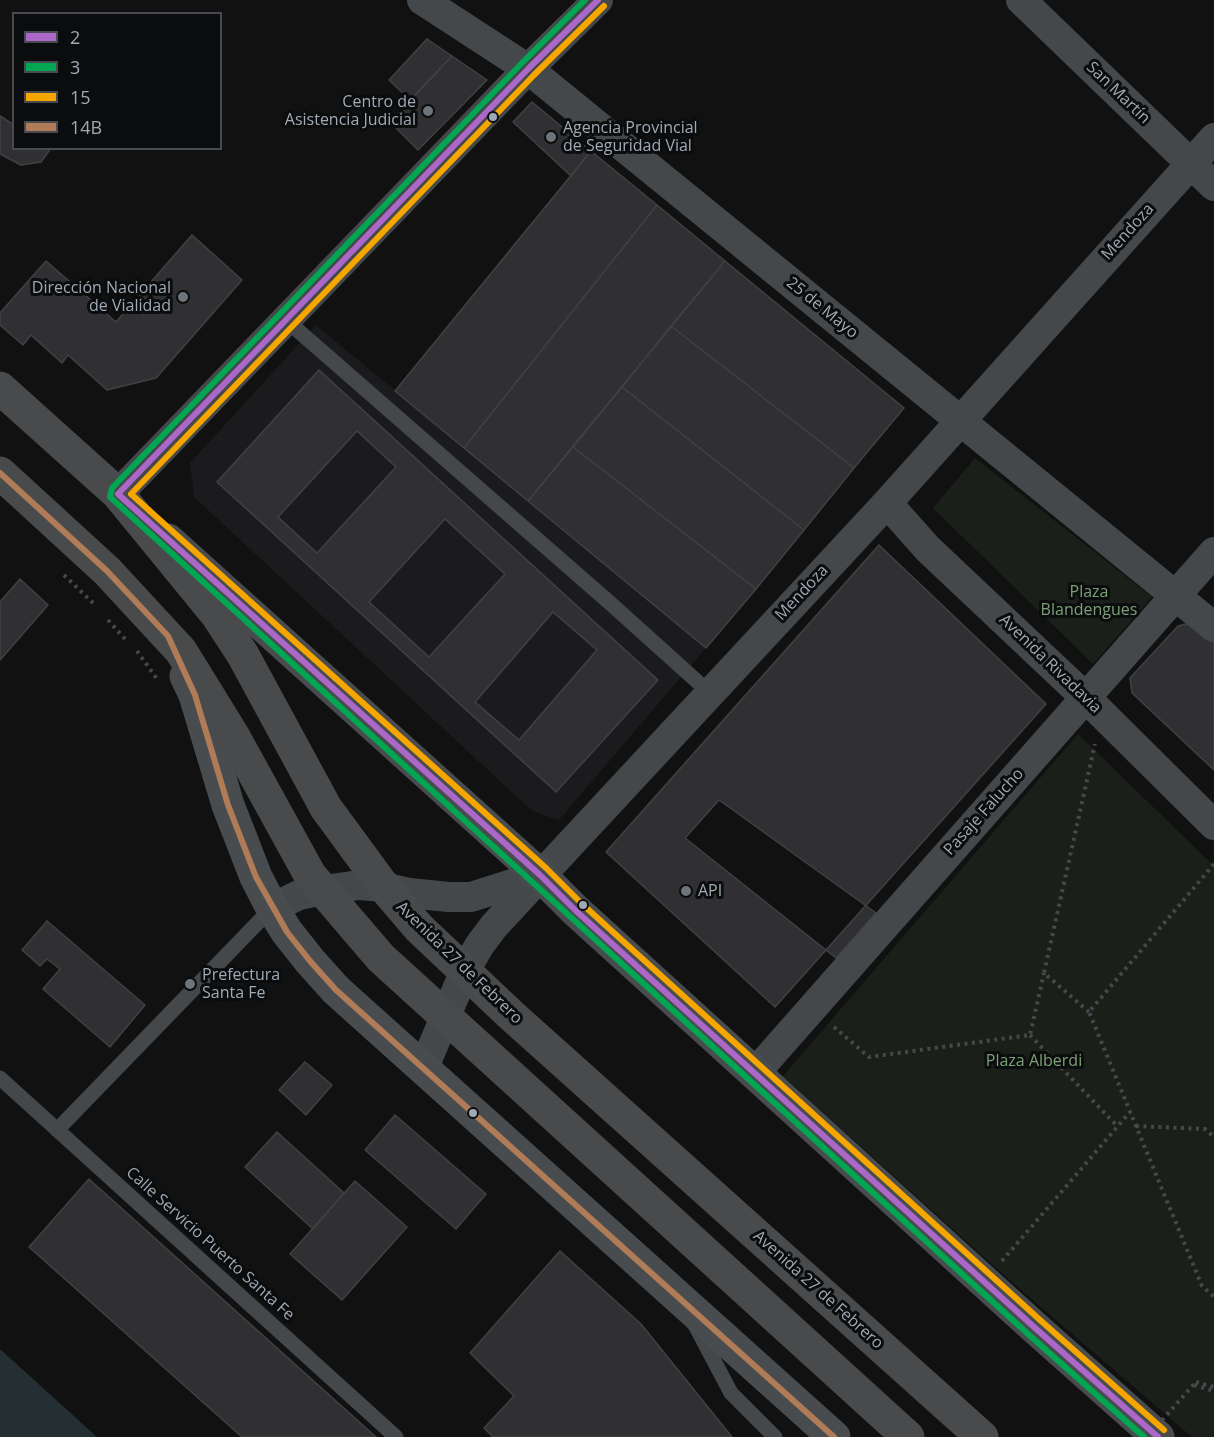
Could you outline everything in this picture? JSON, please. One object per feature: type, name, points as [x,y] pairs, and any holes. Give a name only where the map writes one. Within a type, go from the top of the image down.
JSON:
[{"type":"highway","name":"Avenida 27 de Febrero","points":[[0,388],[118,494],[217,615],[243,655],[326,808],[384,887],[419,928],[982,1437]]},
{"type":"highway","points":[[0,473],[107,571],[181,651],[234,737],[310,875],[381,958],[908,1437]]},
{"type":"main road","points":[[118,494],[984,1282],[1158,1437]]},
{"type":"main road","points":[[168,636],[195,695],[228,806],[256,877],[287,932],[310,962],[336,990],[423,1069],[834,1437]]},
{"type":"street","name":"25 de Mayo","points":[[422,0],[528,69],[1214,627]]},
{"type":"street","points":[[118,494],[528,69],[598,0]]},
{"type":"street","name":"San Martín","points":[[1021,0],[1214,186]]},
{"type":"street","name":"Mendoza","points":[[423,1069],[465,971],[494,926],[886,503],[1214,138]]},
{"type":"street","name":"Avenida Rivadavia","points":[[886,503],[928,549],[1095,707],[1214,825]]},
{"type":"street","name":"Pasaje Falucho","points":[[754,1073],[812,1007],[874,944],[1095,707],[1176,596],[1214,552]]},
{"type":"street","points":[[272,908],[299,895],[359,885],[419,894],[471,897],[540,876]]},
{"type":"lane","points":[[286,320],[710,693]]},
{"type":"lane","points":[[57,1130],[272,908]]},
{"type":"lane","name":"Calle Servicio Puerto Santa Fe","points":[[0,1078],[396,1437]]},
{"type":"lane","points":[[681,1299],[731,1393],[775,1437]]},
{"type":"path","points":[[1030,1035],[1093,749],[1095,707]]},
{"type":"path","points":[[1089,1011],[1214,864]]},
{"type":"path","points":[[1044,973],[1089,1011],[1202,1286],[1214,1297]]},
{"type":"path","points":[[812,1007],[869,1058],[1030,1035]]},
{"type":"path","points":[[1030,1035],[1118,1127]]},
{"type":"path","points":[[984,1282],[1130,1112]]},
{"type":"path","points":[[1136,1126],[1205,1129],[1214,1137]]},
{"type":"path","points":[[1147,1437],[1195,1383],[1214,1389]]},
{"type":"shaded area","points":[[316,325],[706,648],[559,820],[532,811],[194,497],[190,463]]},
{"type":"shaded area","points":[[0,1349],[97,1437],[0,1437]]},
{"type":"green space","name":"Plaza Blandengues","points":[[975,458],[1152,597],[1093,664],[933,508]]},
{"type":"green space","name":"Plaza Alberdi","points":[[1078,734],[1214,866],[1214,1437],[1192,1437],[1005,1276],[783,1076]]},
{"type":"building","points":[[427,39],[452,56],[410,100],[389,80]]},
{"type":"building","name":"Centro de Asistencia Judicial","points":[[452,56],[487,80],[418,150],[390,122]]},
{"type":"building","name":"Agencia Provincial de Seguridad Vial","points":[[532,102],[591,151],[571,176],[513,122]]},
{"type":"building","points":[[0,116],[12,124],[12,150],[50,150],[41,162],[21,165],[0,154]]},
{"type":"building","points":[[591,151],[657,205],[464,448],[395,391]]},
{"type":"building","points":[[657,205],[725,261],[528,501],[464,448]]},
{"type":"building","name":"Dirección Nacional de Vialidad","points":[[192,235],[242,280],[156,378],[107,390],[68,355],[62,363],[31,335],[23,345],[0,325],[0,313],[46,261],[116,322]]},
{"type":"building","points":[[725,261],[904,408],[854,468],[671,326]]},
{"type":"building","points":[[671,326],[854,468],[804,530],[622,387]]},
{"type":"building","points":[[319,370],[658,680],[556,792],[217,482]],"holes":[[[357,431],[396,467],[317,553],[278,517]],[[445,519],[505,574],[429,657],[369,602]],[[553,612],[597,650],[519,740],[475,702]]]},
{"type":"building","points":[[622,387],[804,530],[756,589],[573,447]]},
{"type":"building","points":[[573,447],[756,589],[706,648],[528,501]]},
{"type":"building","points":[[879,545],[1046,704],[775,1007],[606,852]]},
{"type":"building","points":[[20,579],[48,605],[0,660],[0,602]]},
{"type":"building","points":[[1190,623],[1214,642],[1214,770],[1132,693],[1130,678],[1178,626]]},
{"type":"building","points":[[719,800],[876,913],[836,958],[685,838]]},
{"type":"building","points":[[47,921],[145,1005],[110,1047],[43,989],[60,969],[47,959],[40,966],[22,950]]},
{"type":"building","points":[[305,1062],[332,1085],[306,1115],[279,1090]]},
{"type":"building","points":[[395,1115],[486,1194],[456,1229],[365,1150]]},
{"type":"building","points":[[277,1132],[344,1193],[313,1229],[245,1167]]},
{"type":"building","points":[[89,1179],[376,1437],[242,1437],[29,1247]]},
{"type":"building","points":[[355,1181],[407,1227],[342,1300],[290,1254]]},
{"type":"building","points":[[560,1251],[641,1324],[732,1437],[493,1437],[484,1428],[514,1396],[470,1353]]},
{"type":"transit line","name":"3","points":[[585,0],[112,488],[110,497],[1028,1334],[1144,1437]]},
{"type":"transit line","name":"2","points":[[118,494],[528,69],[598,0]]},
{"type":"transit line","name":"15","points":[[604,6],[534,75],[131,494],[1164,1430]]},
{"type":"transit line","name":"14B","points":[[0,473],[107,571],[168,636],[195,695],[228,805],[256,877],[287,932],[310,961],[336,990],[834,1437]]},
{"type":"transit line","name":"2","points":[[118,494],[540,875],[575,910],[1034,1327],[1158,1437]]},
{"type":"place","name":"Centro de Asistencia Judicial","points":[[428,111]]},
{"type":"place","name":"Agencia Provincial de Seguridad Vial","points":[[551,137]]},
{"type":"place","name":"Dirección Nacional de Vialidad","points":[[183,297]]},
{"type":"place","name":"API","points":[[686,891]]},
{"type":"place","name":"Prefectura Santa Fe","points":[[190,984]]}]
